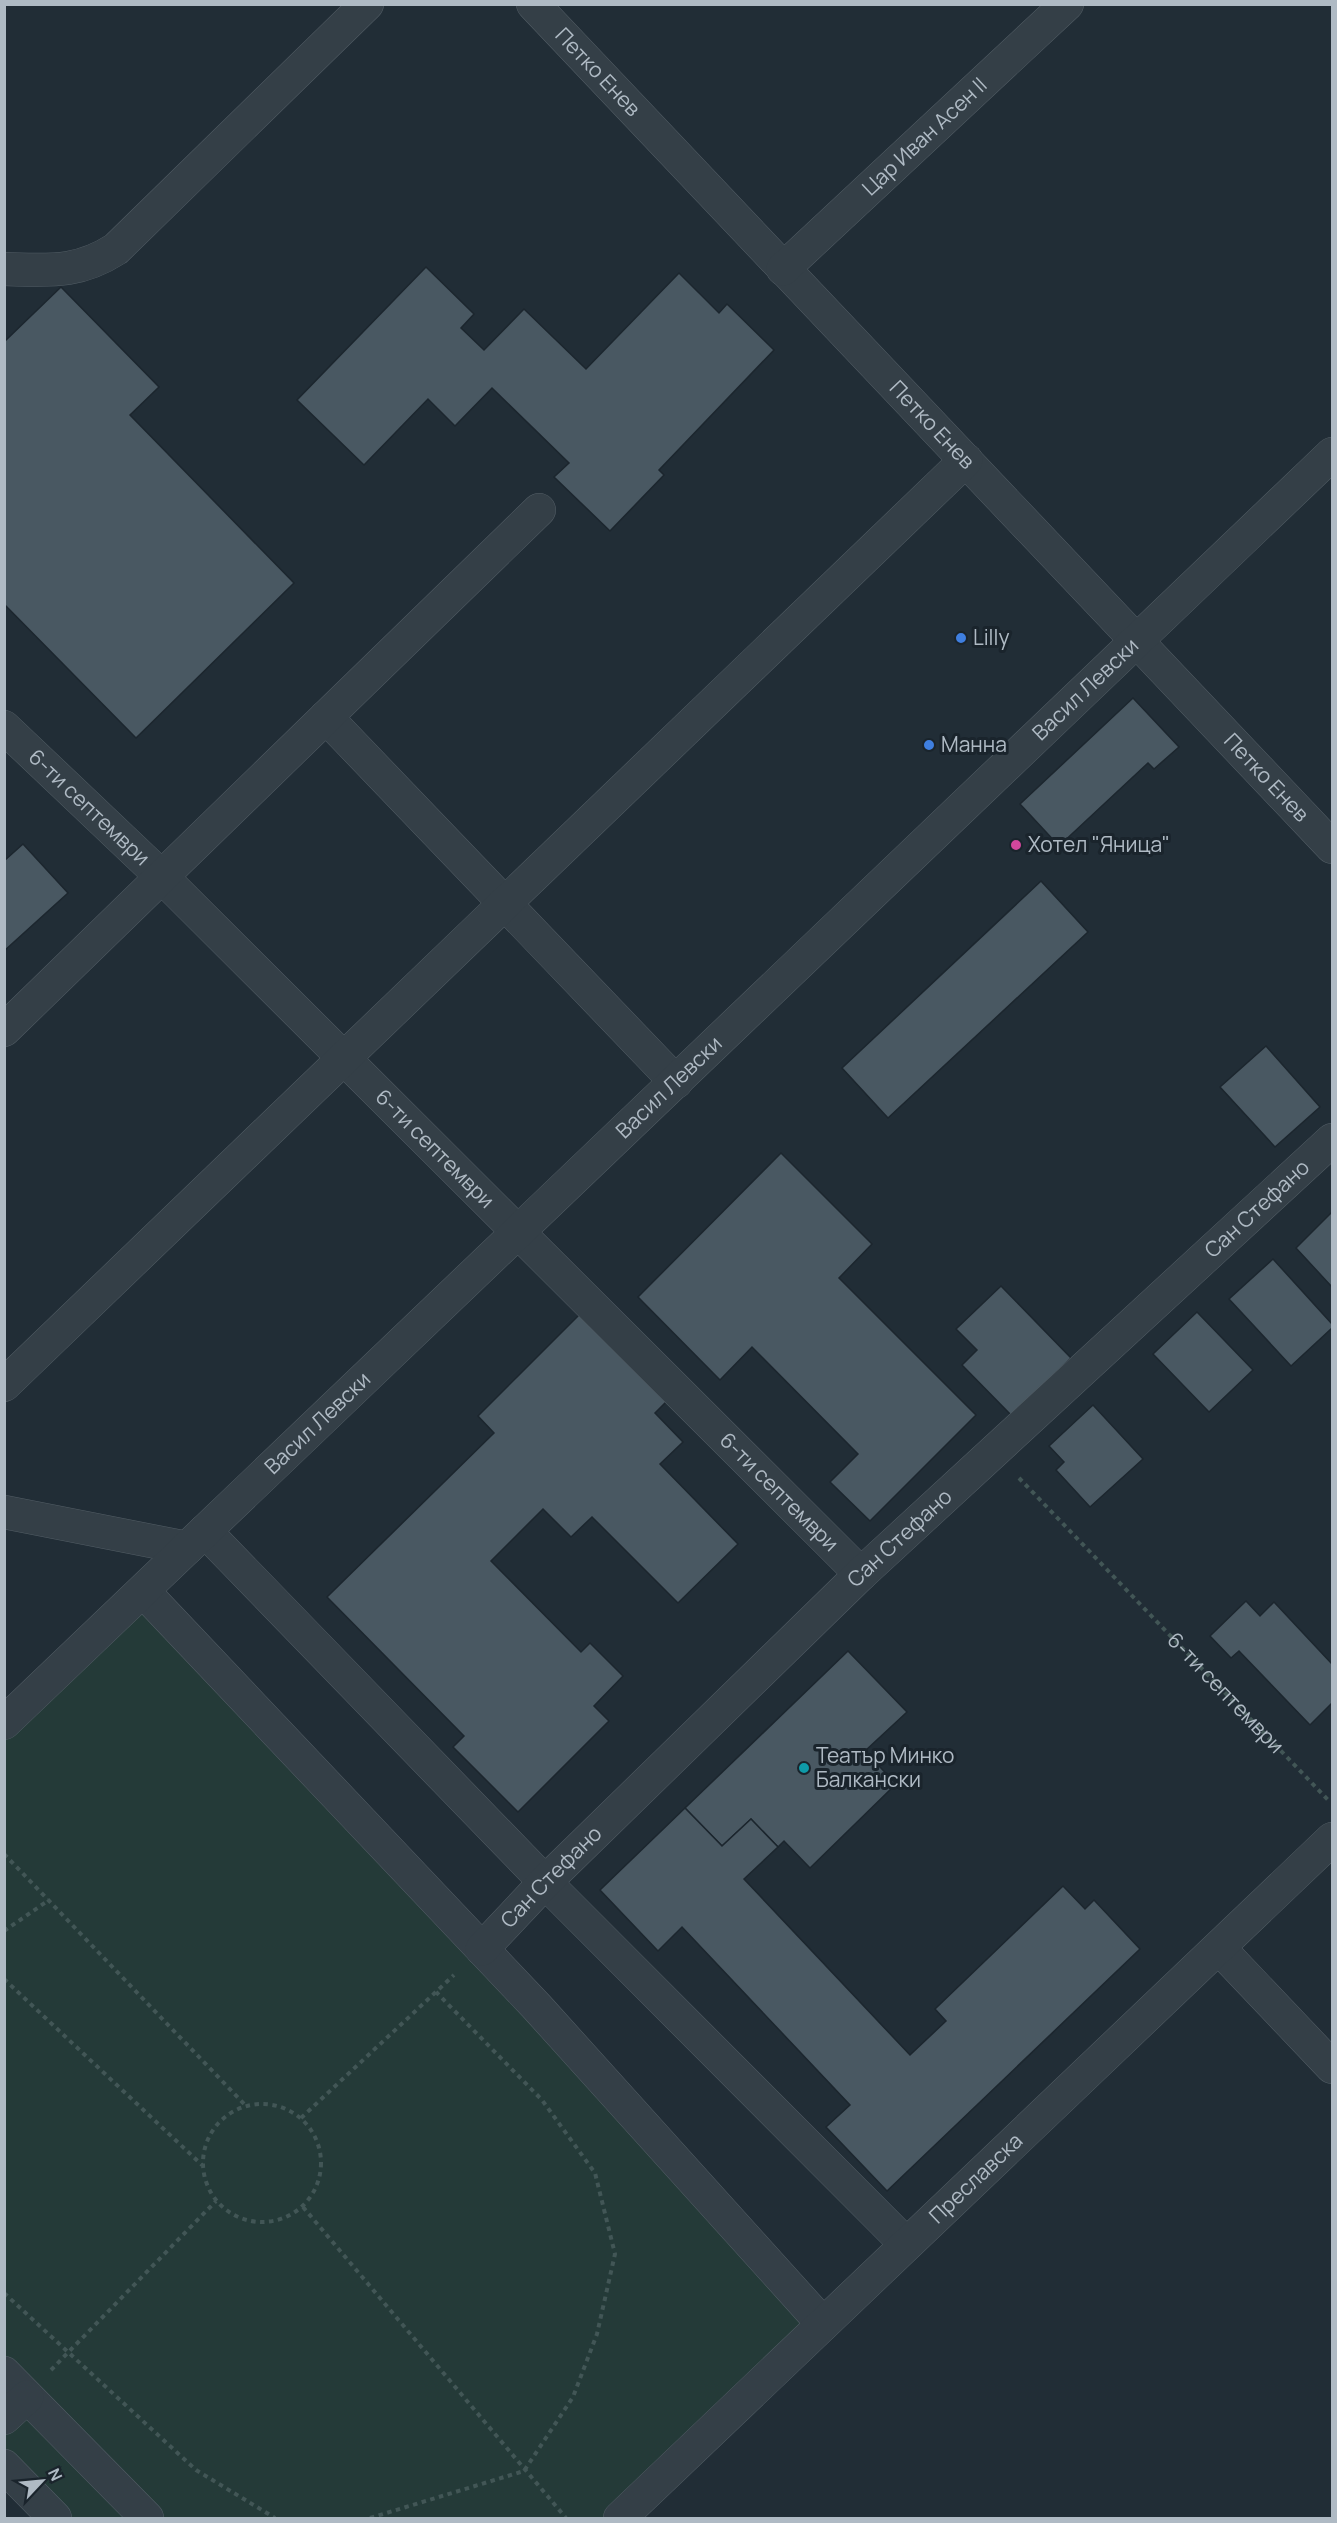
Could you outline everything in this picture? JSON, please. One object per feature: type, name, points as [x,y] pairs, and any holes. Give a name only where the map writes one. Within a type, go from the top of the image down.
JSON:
[{"type":"street","points":[[4,269],[66,270],[95,262],[116,249],[367,4]]},
{"type":"street","name":"Петко Енев","points":[[533,4],[1332,847]]},
{"type":"street","name":"Цар Иван Асен II","points":[[783,268],[1066,4]]},
{"type":"street","name":"Васил Левски","points":[[4,1723],[1332,454]]},
{"type":"street","points":[[4,1384],[966,460]]},
{"type":"street","points":[[4,1030],[538,510]]},
{"type":"street","points":[[326,717],[676,1082]]},
{"type":"street","name":"6-ти септември","points":[[4,727],[162,878],[861,1574]]},
{"type":"street","name":"Сан Стефано","points":[[482,1949],[545,1882],[861,1574],[1332,1140]]},
{"type":"street","points":[[4,1512],[196,1539],[545,1882],[906,2244]]},
{"type":"street","points":[[143,1591],[537,2007],[823,2324]]},
{"type":"street","name":"Преславска","points":[[622,2518],[1332,1839]]},
{"type":"street","points":[[1220,1948],[1332,2067]]},
{"type":"street","points":[[4,2373],[16,2408],[147,2518]]},
{"type":"street","points":[[4,2466],[55,2518]]},
{"type":"path","name":"6-ти септември","points":[[994,1451],[1332,1805]]},
{"type":"path","points":[[4,1854],[246,2106]]},
{"type":"path","points":[[4,1931],[49,1900]]},
{"type":"path","points":[[301,2118],[482,1949]]},
{"type":"path","points":[[4,1979],[202,2165]]},
{"type":"path","points":[[370,2518],[524,2471],[573,2397],[597,2334],[615,2254],[595,2173],[542,2100],[436,1992]]},
{"type":"path","points":[[265,2104],[284,2108],[301,2118],[317,2143],[321,2172],[315,2191],[303,2207],[287,2217],[268,2222],[248,2221],[231,2213],[216,2201],[206,2184],[202,2165],[205,2145],[214,2128],[228,2114],[246,2106],[265,2104]]},
{"type":"path","points":[[16,2408],[216,2201]]},
{"type":"path","points":[[303,2207],[566,2518]]},
{"type":"path","points":[[4,2293],[196,2470],[275,2518]]},
{"type":"green space","points":[[143,1591],[823,2324],[620,2518],[55,2518],[5,2466],[5,1723]]},
{"type":"building","points":[[426,267],[474,314],[461,328],[484,350],[524,309],[586,369],[679,273],[719,313],[727,304],[774,350],[659,470],[664,475],[610,531],[554,477],[569,463],[492,388],[455,426],[428,399],[364,465],[297,400]]},
{"type":"building","points":[[61,287],[159,387],[130,415],[294,583],[136,738],[4,604],[4,342]]},
{"type":"building","points":[[1133,698],[1179,747],[1154,769],[1148,763],[1059,846],[1020,804]]},
{"type":"building","points":[[23,844],[68,893],[4,951],[4,861]]},
{"type":"building","points":[[1041,881],[1088,932],[888,1118],[842,1068]]},
{"type":"building","points":[[1266,1046],[1320,1107],[1275,1147],[1220,1087]]},
{"type":"building","points":[[781,1153],[872,1244],[839,1278],[976,1415],[870,1521],[830,1482],[858,1454],[752,1347],[720,1380],[638,1297]]},
{"type":"building","points":[[1332,1212],[1332,1287],[1296,1248]]},
{"type":"building","points":[[1273,1259],[1332,1324],[1332,1328],[1291,1366],[1229,1299]]},
{"type":"building","points":[[1001,1286],[1071,1358],[1012,1416],[962,1365],[977,1350],[956,1329]]},
{"type":"building","points":[[582,1312],[668,1400],[655,1413],[683,1442],[660,1464],[738,1544],[678,1603],[592,1517],[571,1537],[543,1509],[491,1561],[581,1652],[590,1643],[623,1676],[594,1706],[609,1721],[518,1812],[453,1747],[464,1736],[327,1597],[494,1433],[478,1416]]},
{"type":"building","points":[[1197,1312],[1253,1370],[1209,1412],[1153,1354]]},
{"type":"building","points":[[1093,1405],[1143,1459],[1090,1507],[1056,1470],[1064,1462],[1049,1446]]},
{"type":"building","points":[[1246,1601],[1260,1616],[1274,1602],[1332,1664],[1332,1703],[1310,1725],[1239,1651],[1231,1658],[1210,1636]]},
{"type":"building","name":"Театър Минко Балкански","points":[[848,1651],[907,1712],[865,1751],[896,1784],[810,1868],[784,1841],[778,1847],[751,1819],[722,1846],[685,1808]]},
{"type":"building","points":[[685,1808],[722,1846],[751,1819],[778,1847],[744,1879],[910,2055],[946,2021],[935,2009],[1063,1886],[1085,1909],[1094,1900],[1140,1949],[887,2191],[826,2127],[850,2105],[682,1927],[658,1951],[600,1890]]},
{"type":"place","name":"Lilly","points":[[961,638]]},
{"type":"place","name":"Манна","points":[[929,745]]},
{"type":"place","name":"Хотел \"Яница\"","points":[[1016,845]]},
{"type":"place","name":"Театър Минко Балкански","points":[[804,1768]]}]
